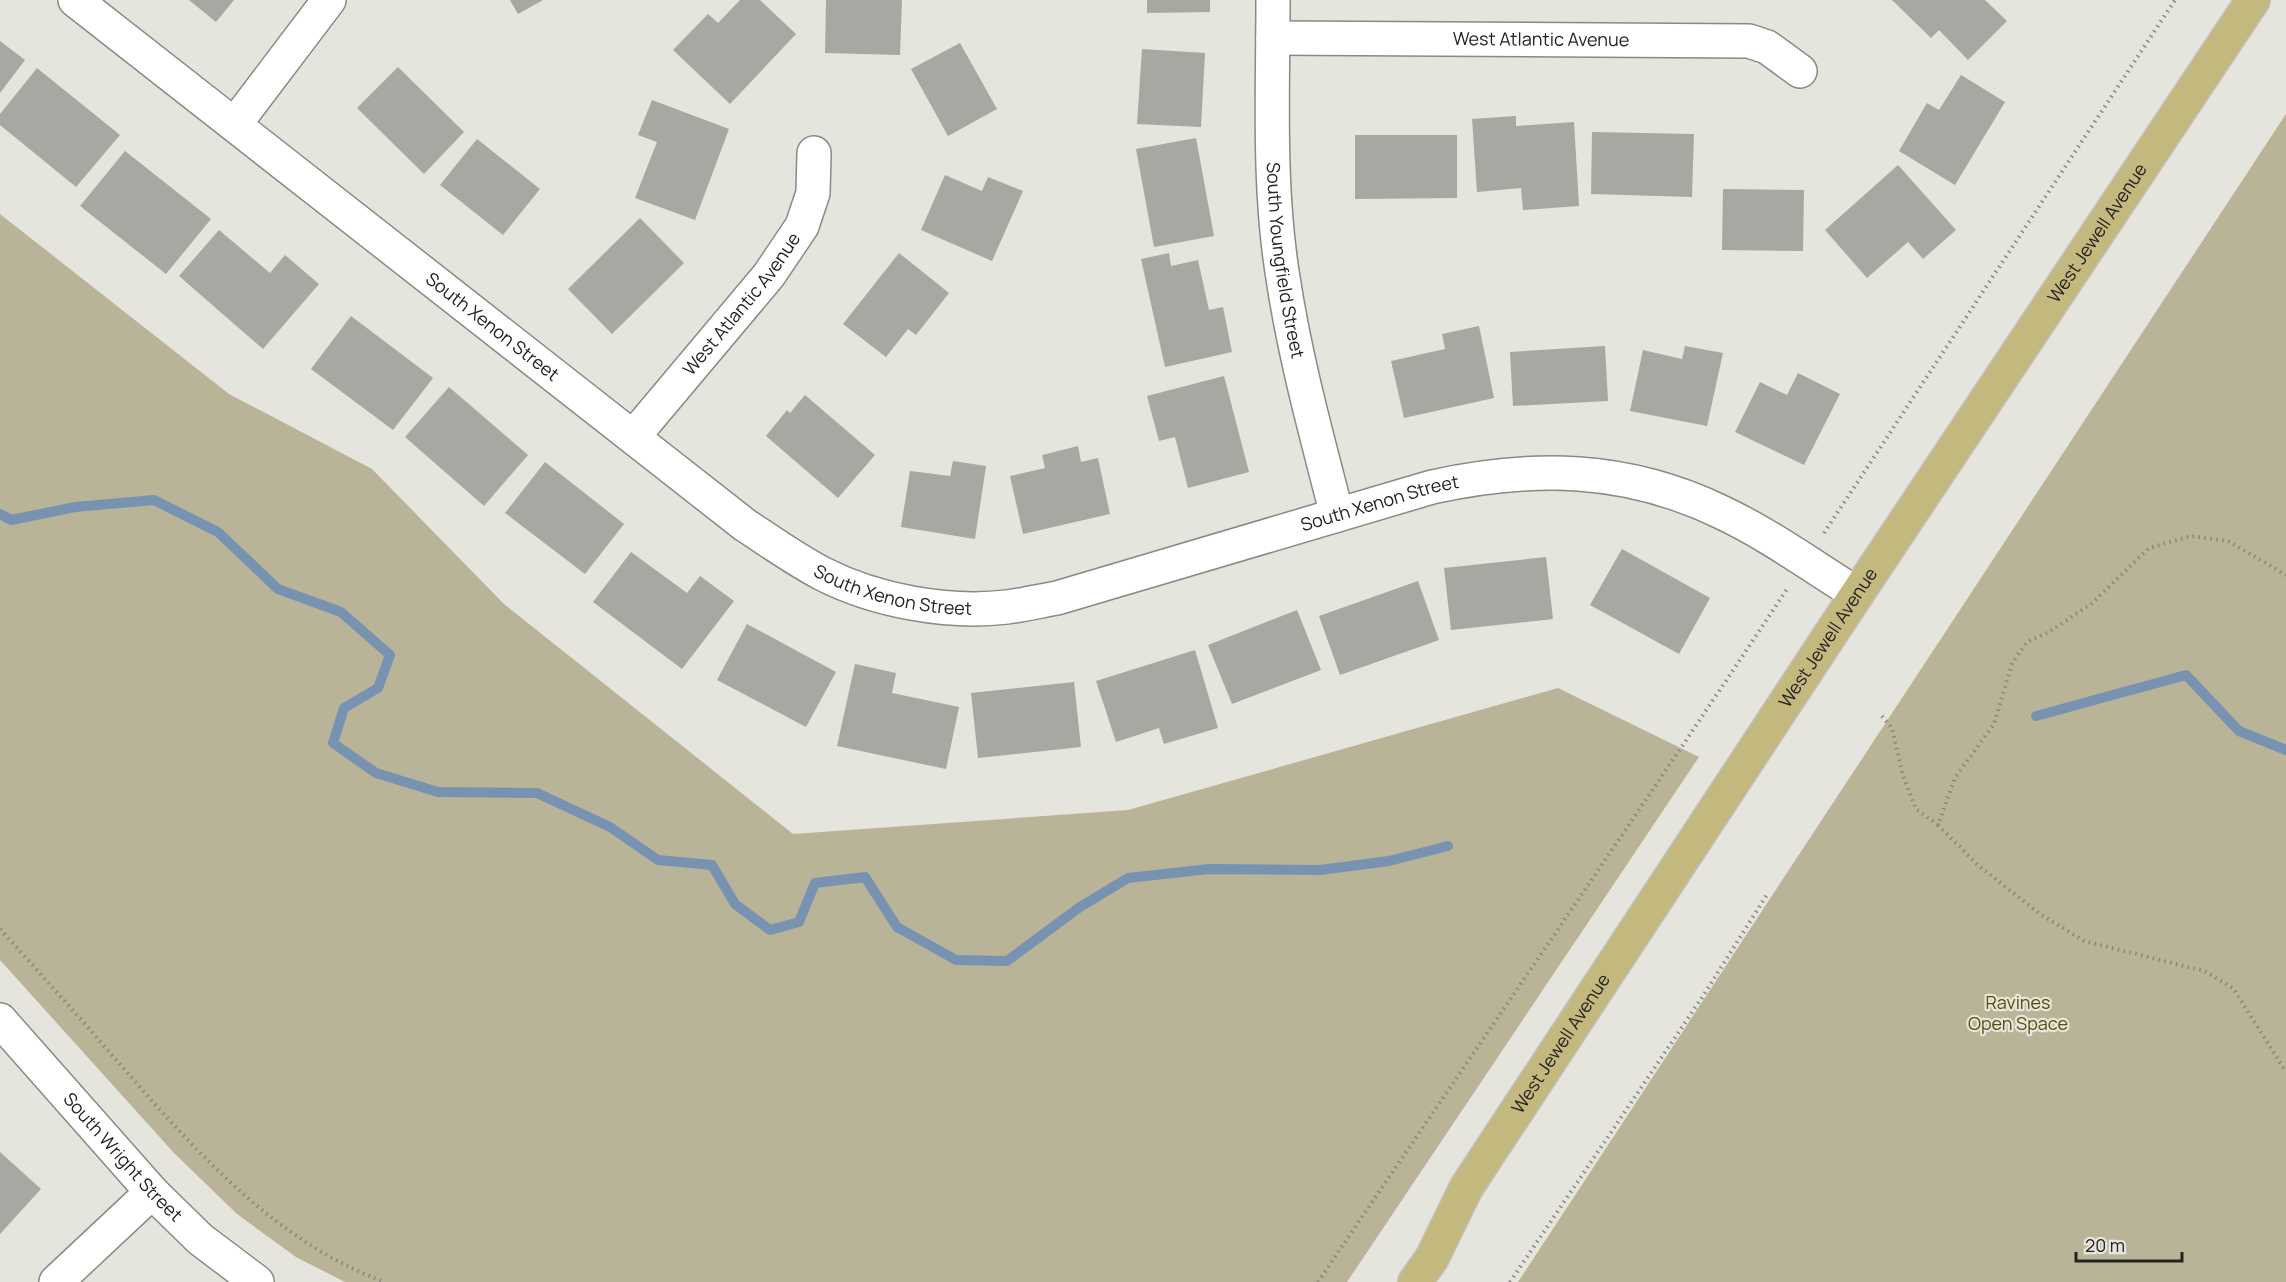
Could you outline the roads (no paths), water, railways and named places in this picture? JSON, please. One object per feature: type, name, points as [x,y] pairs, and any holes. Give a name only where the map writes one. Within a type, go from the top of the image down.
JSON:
[{"type":"main road","name":"West Jewell Avenue","points":[[1416,1282],[1432,1258],[1466,1188],[1857,594],[2253,0]]},
{"type":"street","name":"South Xenon Street","points":[[75,0],[745,525],[788,554],[825,575],[856,587],[926,606],[963,609],[1006,607],[1057,598],[1391,498],[1478,477],[1570,473],[1608,476],[1652,485],[1722,512],[1762,534],[1857,594]]},
{"type":"street","points":[[235,124],[329,0]]},
{"type":"street","name":"South Youngfield Street","points":[[1273,0],[1272,156],[1282,278],[1306,394],[1337,515]]},
{"type":"street","name":"West Atlantic Avenue","points":[[1273,38],[1749,41],[1767,47],[1800,71]]},
{"type":"street","name":"West Atlantic Avenue","points":[[633,437],[769,275],[802,226],[813,193],[814,153]]},
{"type":"street","name":"South Wright Street","points":[[0,1020],[152,1192],[200,1239],[257,1282]]},
{"type":"street","points":[[56,1282],[152,1192]]},
{"type":"waterway","points":[[0,514],[11,520],[75,507],[154,500],[218,532],[278,589],[341,612],[390,655],[378,688],[344,708],[333,743],[376,773],[438,792],[537,793],[610,827],[658,860],[712,865],[735,904],[770,930],[799,922],[815,883],[865,877],[897,927],[956,960],[1007,961],[1080,907],[1128,878],[1209,869],[1320,870],[1389,861],[1448,846]]},
{"type":"waterway","points":[[2036,716],[2186,675],[2239,731],[2286,750]]},
{"type":"park label","name":"Ravines Open Space","points":[[2018,1013]]}]
